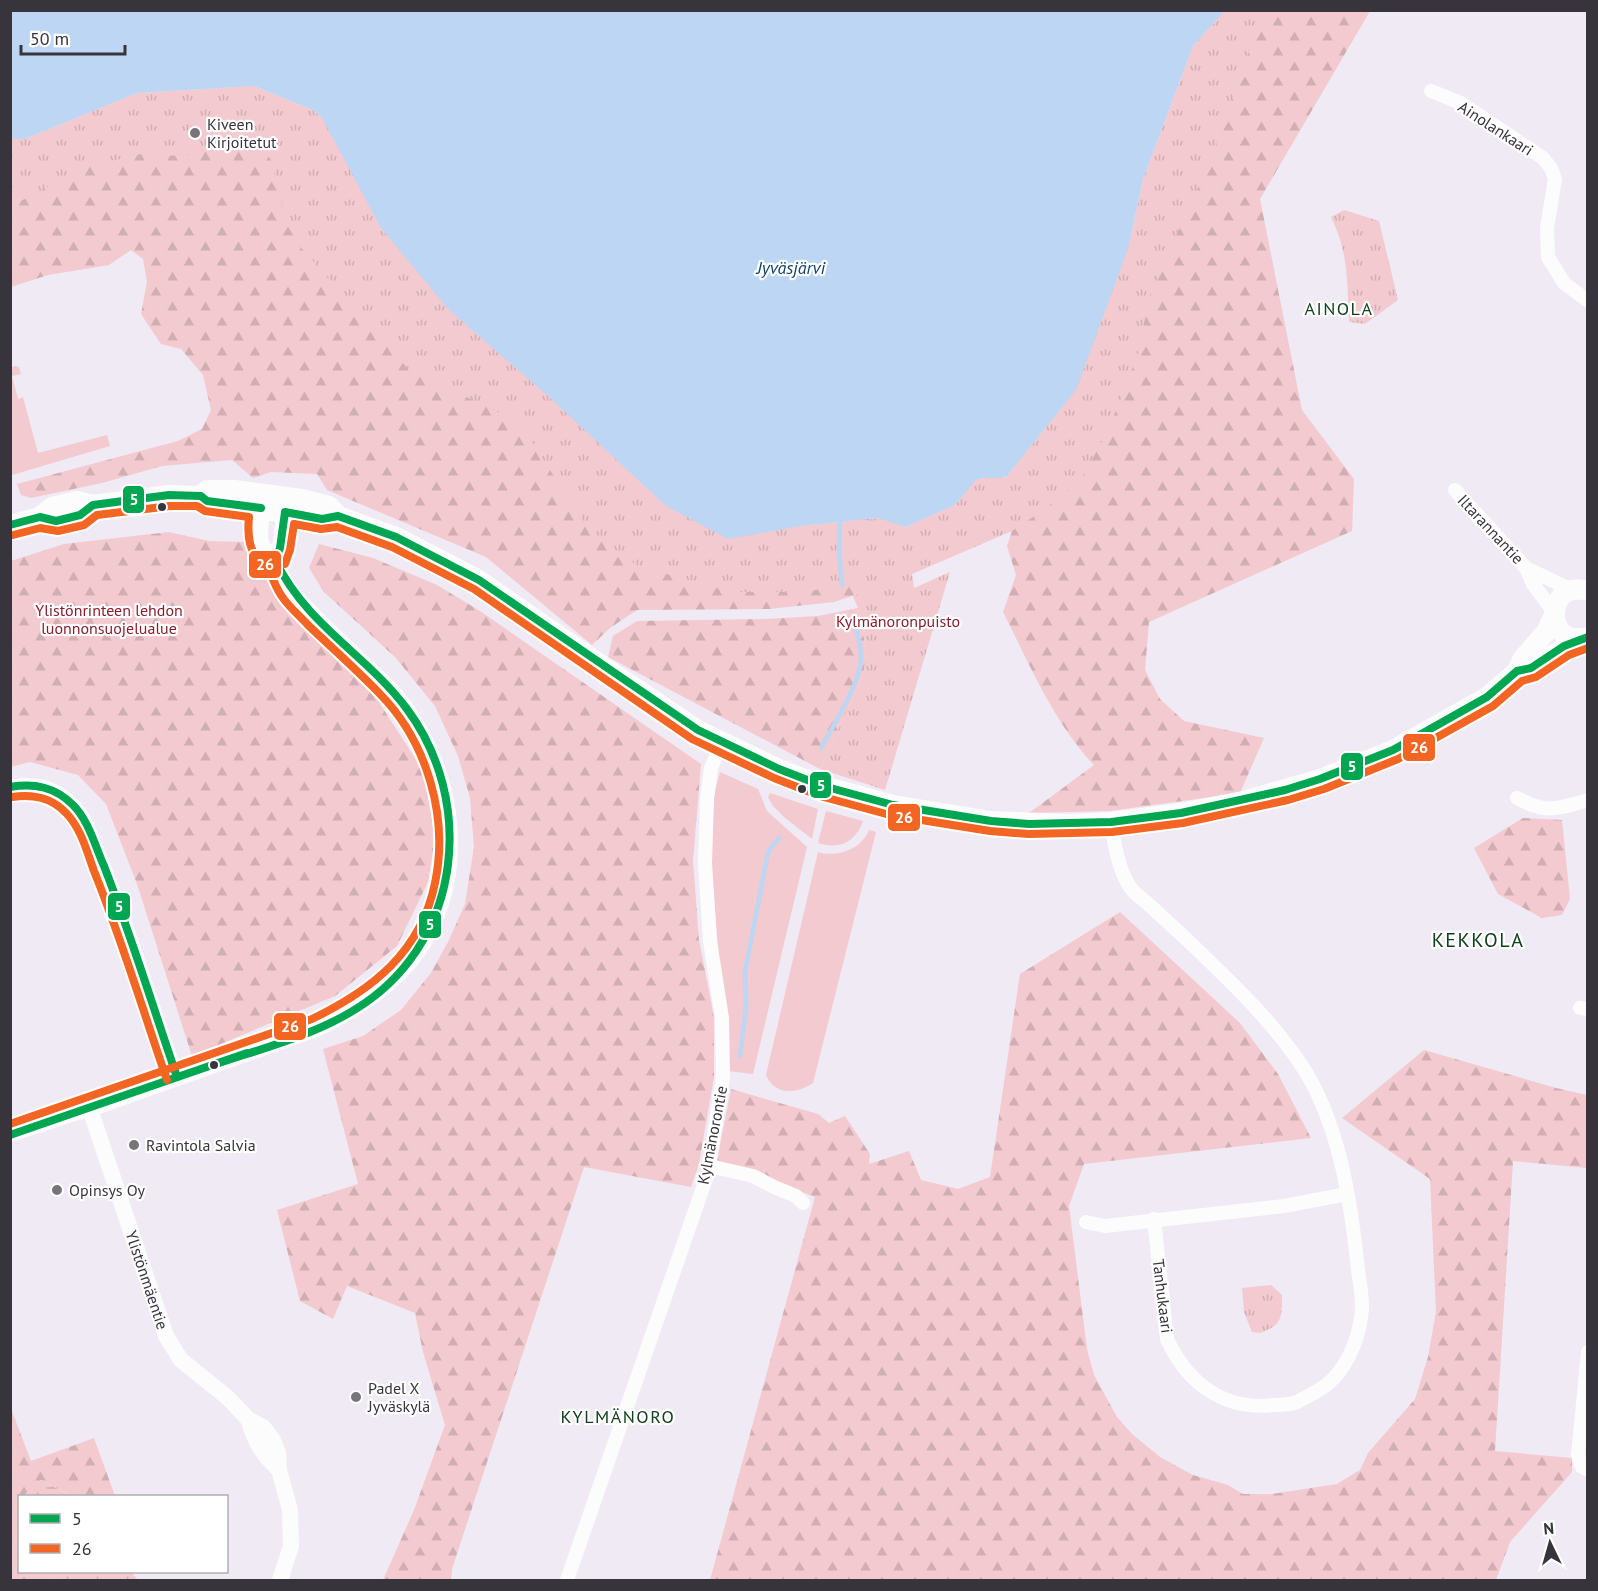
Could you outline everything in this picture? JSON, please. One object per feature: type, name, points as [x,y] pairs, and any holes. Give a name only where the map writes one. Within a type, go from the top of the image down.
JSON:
[{"type":"main road","points":[[10,525],[40,517],[52,507],[77,501],[93,505],[169,495],[201,496],[207,501],[262,501],[285,505],[322,519],[338,516],[396,537],[479,580],[597,663],[698,729],[722,743],[779,769],[824,786],[892,805],[991,821],[1029,824],[1112,822],[1181,813],[1243,801],[1320,779],[1393,750],[1487,697],[1518,671],[1531,668],[1564,646],[1585,638]]},
{"type":"main road","points":[[1518,671],[1523,658],[1546,632],[1559,598],[1581,589]]},
{"type":"main road","points":[[1554,614],[1556,623],[1565,634],[1585,638]]},
{"type":"street","name":"Ainolankaari","points":[[1431,91],[1461,103],[1544,158],[1555,179],[1547,228],[1548,257],[1564,283],[1587,301]]},
{"type":"street","name":"Iltarannantie","points":[[1455,490],[1526,568],[1533,584],[1554,614]]},
{"type":"street","points":[[10,1135],[90,1109],[342,1018],[387,984],[409,961],[432,926],[447,883],[450,846],[444,790],[437,764],[408,710],[291,592],[275,560],[262,546],[260,538],[262,501]]},
{"type":"street","points":[[275,560],[280,548],[285,505]]},
{"type":"street","name":"Iltarannantie","points":[[1526,568],[1581,589]]},
{"type":"street","name":"Kylmänorontie","points":[[567,1581],[709,1166],[723,1077],[722,1018],[710,941],[705,863],[706,799],[711,768],[722,743]]},
{"type":"street","points":[[10,787],[32,784],[49,788],[74,806],[84,820],[107,875],[177,1077]]},
{"type":"street","points":[[1517,798],[1534,807],[1559,808],[1587,800]]},
{"type":"street","name":"Tanhukaari","points":[[1112,822],[1114,842],[1130,887],[1258,1011],[1300,1064],[1327,1115],[1344,1176],[1355,1236],[1362,1305],[1360,1326],[1349,1356],[1332,1380],[1293,1403],[1265,1406],[1239,1404],[1221,1398],[1196,1381],[1174,1354],[1167,1339],[1154,1219]]},
{"type":"street","name":"Ylistönmäentie","points":[[90,1109],[166,1336],[181,1360],[227,1397],[249,1420],[259,1448],[279,1470],[290,1510],[291,1538],[280,1581]]},
{"type":"street","points":[[709,1166],[753,1176],[796,1196],[803,1203]]},
{"type":"street","points":[[1086,1222],[1105,1226],[1284,1206],[1347,1194]]},
{"type":"street","points":[[1587,1352],[1578,1455],[1582,1467],[1587,1470]]},
{"type":"green space","points":[[1225,11],[1370,11],[1260,199],[1302,410],[1354,479],[1352,531],[1149,622],[1145,670],[1160,699],[1184,721],[1264,738],[1240,793],[1110,811],[1029,813],[1094,765],[1079,748],[1054,711],[1003,612],[1016,575],[1007,546]]},
{"type":"green space","name":"Kylmänoronpuisto","points":[[1225,11],[1269,11],[1254,37],[1212,156],[1149,297],[1139,350],[1105,436],[1081,479],[1045,509],[1012,531],[912,574],[914,588],[950,572],[885,790],[820,769],[864,674],[866,648],[858,608],[853,596],[888,582],[798,592],[731,592],[638,566],[589,531],[532,442],[506,416],[408,369],[297,243],[281,199],[271,160],[260,144],[234,135],[213,150],[183,156],[141,154],[86,167],[11,206],[11,139],[25,139],[137,93],[254,86],[313,110],[322,118],[449,310],[548,396],[728,539],[801,526],[882,518],[906,527],[955,505],[974,481],[981,478],[1005,478],[1076,390],[1128,249],[1143,179],[1193,46]]},
{"type":"green space","points":[[254,86],[801,526],[877,518],[897,581],[834,602],[769,609],[637,610],[610,628],[592,645],[486,557],[327,490],[317,474],[271,472],[253,478],[232,460],[162,466],[102,483],[31,498],[21,495],[17,484],[178,441],[202,429],[211,410],[203,375],[181,349],[161,344],[141,314],[147,282],[143,259],[131,250],[109,265],[48,275],[11,287],[11,139],[25,139]]},
{"type":"green space","points":[[1344,210],[1379,221],[1398,300],[1365,324],[1349,322],[1344,256],[1331,217]]},
{"type":"green space","points":[[19,367],[21,374],[12,376],[18,399],[23,397],[38,453],[107,435],[110,446],[12,475],[10,466],[10,368]]},
{"type":"green space","name":"Ylistönrinteen lehdon luonnonsuojelualue","points":[[169,532],[209,541],[245,542],[275,596],[290,614],[371,690],[424,772],[435,839],[428,882],[397,946],[335,996],[192,1056],[137,884],[106,804],[78,775],[30,762],[10,767],[11,561],[64,544]]},
{"type":"green space","points":[[319,544],[373,558],[437,585],[480,611],[701,764],[693,861],[699,940],[714,1017],[714,1077],[699,1164],[691,1187],[584,1167],[452,1569],[451,1580],[383,1580],[414,1510],[445,1425],[423,1352],[415,1313],[347,1286],[333,1319],[300,1301],[277,1210],[358,1184],[323,1049],[363,1036],[401,1010],[431,973],[465,904],[474,847],[470,798],[458,756],[435,706],[395,657],[324,592],[309,568]]},
{"type":"green space","points":[[858,608],[866,648],[864,674],[820,769],[608,657],[613,636],[637,621],[818,616]]},
{"type":"green space","points":[[720,772],[758,789],[767,811],[807,847],[753,1074],[728,1071],[711,862],[713,799]]},
{"type":"green space","points":[[770,793],[818,809],[812,839],[773,806],[768,797]]},
{"type":"green space","points":[[826,811],[863,821],[856,834],[846,843],[826,845],[818,843]]},
{"type":"green space","points":[[1523,818],[1562,820],[1570,899],[1562,915],[1542,918],[1498,894],[1474,848]]},
{"type":"green space","points":[[869,830],[876,832],[813,1083],[793,1091],[781,1090],[770,1082],[766,1075],[818,852],[841,853],[855,847],[866,837]]},
{"type":"green space","points":[[1120,912],[1240,1023],[1278,1074],[1311,1138],[1084,1164],[1069,1206],[1087,1349],[1094,1375],[1117,1417],[1132,1434],[1160,1457],[1193,1475],[1228,1485],[1243,1494],[1272,1494],[1337,1484],[1360,1470],[1368,1453],[1415,1399],[1428,1357],[1436,1312],[1430,1179],[1342,1118],[1424,1050],[1587,1095],[1587,1168],[1513,1161],[1495,1451],[1572,1458],[1572,1472],[1510,1542],[1496,1580],[710,1580],[815,1197],[717,1160],[731,1089],[818,1114],[829,1123],[845,1116],[870,1154],[869,1164],[909,1151],[921,1180],[958,1189],[990,1177],[1020,974]]},
{"type":"green space","points":[[1271,1285],[1282,1295],[1279,1320],[1267,1330],[1260,1333],[1252,1332],[1244,1312],[1242,1288]]},
{"type":"green space","points":[[10,1406],[31,1461],[94,1438],[115,1495],[70,1495],[41,1480],[25,1495],[18,1495],[18,1573],[56,1573],[55,1580],[11,1580]]},
{"type":"green space","points":[[41,1480],[69,1495],[25,1495]]},
{"type":"green space","points":[[56,1573],[132,1573],[138,1580],[55,1580]]},
{"type":"water","name":"Jyväsjärvi","points":[[11,10],[1225,11],[1193,46],[1143,179],[1128,249],[1076,390],[1007,476],[981,478],[975,481],[955,505],[906,527],[877,518],[801,526],[728,539],[666,506],[548,396],[449,310],[381,228],[322,118],[313,110],[254,86],[137,93],[25,139],[11,139]]},
{"type":"waterway","points":[[840,522],[839,551],[842,585]]},
{"type":"waterway","points":[[821,748],[845,705],[859,671],[861,650],[853,619]]},
{"type":"waterway","points":[[740,1056],[746,1007],[745,972],[768,852],[779,838]]},
{"type":"transit line","name":"5","points":[[10,525],[40,517],[56,521],[80,515],[93,505],[169,495],[201,496],[207,501],[261,508]]},
{"type":"transit line","name":"26","points":[[10,1124],[312,1019],[355,995],[391,966],[406,949],[428,907],[439,858],[436,807],[422,757],[410,734],[380,694],[283,598],[266,566],[252,549],[249,517],[205,511],[197,506],[170,506],[97,515],[84,525],[58,531],[40,528],[13,535]]},
{"type":"transit line","name":"5","points":[[210,1066],[270,1047],[329,1024],[365,1003],[397,975],[422,942],[439,905],[448,865],[449,825],[443,784],[429,745],[407,709],[391,689],[320,622],[288,583],[275,560],[280,548],[285,512],[322,519],[338,516],[396,537],[479,580],[698,730],[779,769],[823,786],[893,805],[991,821],[1029,824],[1111,822],[1181,813],[1285,790],[1320,779],[1393,750],[1487,697],[1517,671],[1531,668],[1564,646],[1588,637]]},
{"type":"transit line","name":"26","points":[[285,564],[290,550],[294,524],[321,529],[337,527],[392,547],[474,589],[692,739],[774,778],[820,796],[890,815],[990,831],[1029,834],[1112,832],[1183,823],[1288,800],[1324,789],[1398,759],[1493,706],[1522,681],[1536,677],[1569,655],[1588,648]]},
{"type":"transit line","name":"5","points":[[10,787],[36,786],[52,790],[79,811],[94,842],[123,918],[177,1077]]},
{"type":"transit line","name":"26","points":[[12,797],[27,796],[48,800],[60,808],[76,826],[114,923],[167,1080]]},
{"type":"transit line","name":"5","points":[[10,1135],[247,1053]]},
{"type":"place","name":"Kiveen Kirjoitetut","points":[[195,133]]},
{"type":"place","name":"Ravintola Salvia","points":[[134,1145]]},
{"type":"place","name":"Opinsys Oy","points":[[57,1190]]},
{"type":"place","name":"Padel X Jyväskylä","points":[[356,1397]]},
{"type":"district","name":"AINOLA","points":[[1339,309]]},
{"type":"district","name":"KEKKOLA","points":[[1478,940]]},
{"type":"district","name":"KYLMÄNORO","points":[[618,1417]]}]
